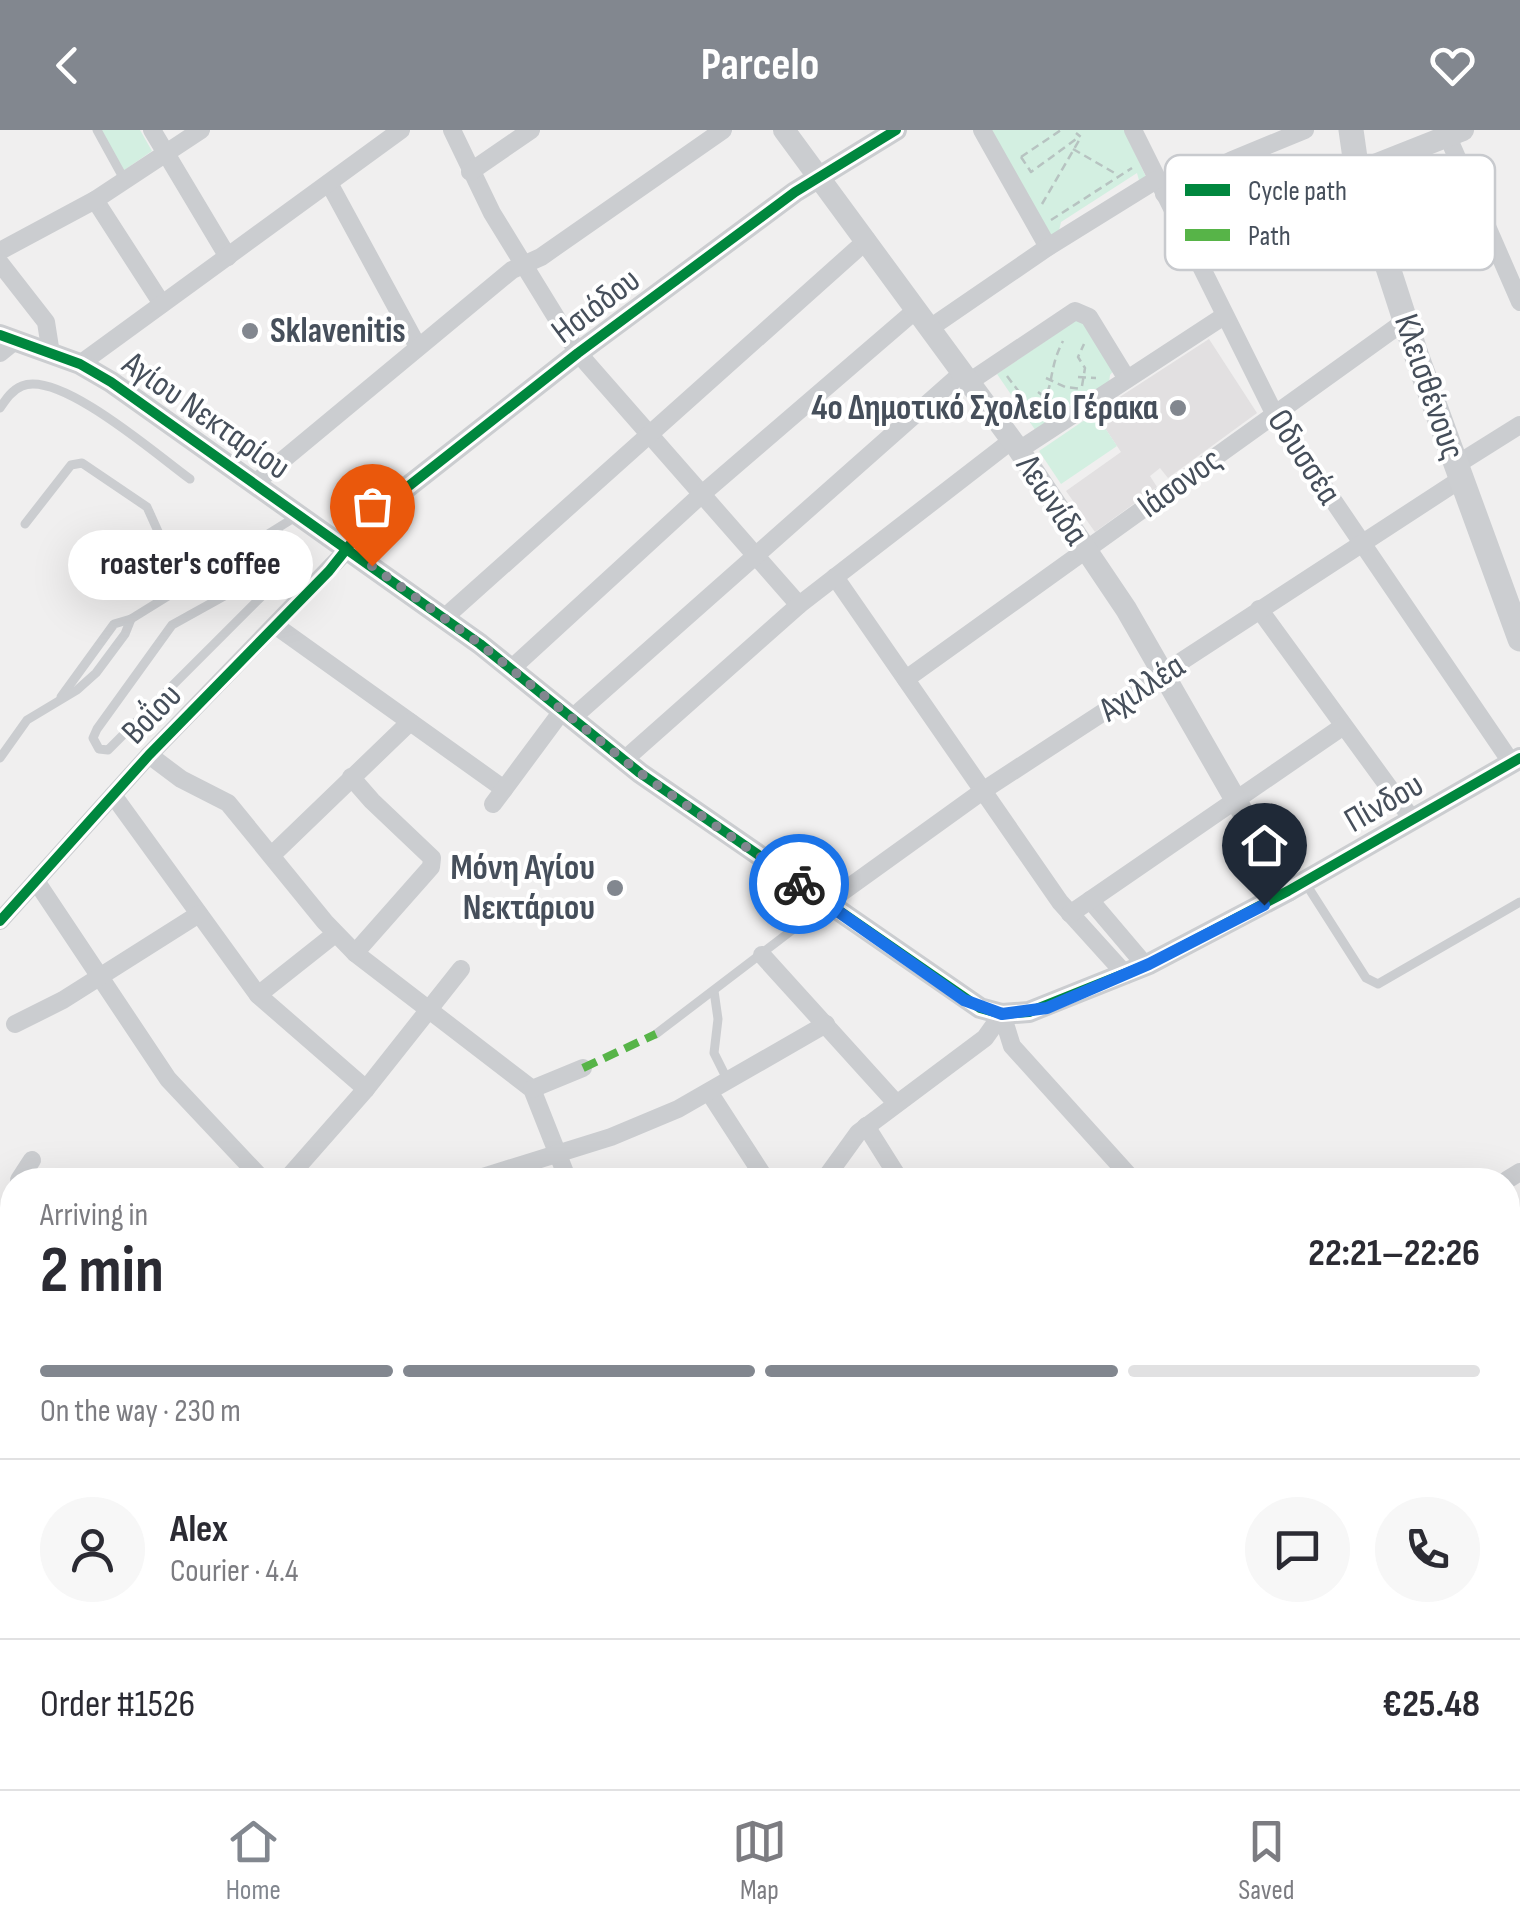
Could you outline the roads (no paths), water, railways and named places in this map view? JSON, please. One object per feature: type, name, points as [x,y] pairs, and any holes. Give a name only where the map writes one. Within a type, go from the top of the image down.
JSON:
[{"type":"main road","name":"Κλεισθένους","points":[[1351,130],[1355,155]]},
{"type":"main road","name":"Κλεισθένους","points":[[1389,270],[1520,640]]},
{"type":"street","points":[[152,130],[228,257]]},
{"type":"street","points":[[0,251],[95,200],[202,130]]},
{"type":"street","points":[[80,364],[401,130]]},
{"type":"street","points":[[452,130],[470,172],[578,352],[799,605]]},
{"type":"street","points":[[470,172],[531,130]]},
{"type":"street","points":[[255,483],[512,270],[541,257],[723,130]]},
{"type":"street","name":"Λεωνίδα","points":[[784,130],[868,240],[1086,550],[1236,798],[1296,886]]},
{"type":"street","name":"Ησιόδου","points":[[348,549],[391,500],[578,352],[820,176],[896,130]]},
{"type":"street","points":[[982,130],[1048,247]]},
{"type":"street","name":"Οδυσσέα","points":[[1133,130],[1165,197]]},
{"type":"street","points":[[1244,155],[1305,130]]},
{"type":"street","points":[[1400,155],[1456,133]]},
{"type":"street","points":[[328,183],[418,347]]},
{"type":"street","points":[[512,668],[702,494],[923,318],[1165,185]]},
{"type":"street","points":[[95,200],[162,304]]},
{"type":"street","points":[[1495,236],[1520,302]]},
{"type":"street","points":[[444,618],[868,240]]},
{"type":"street","points":[[0,263],[46,322],[51,354]]},
{"type":"street","name":"Οδυσσέα","points":[[1201,270],[1275,415],[1360,543],[1516,760]]},
{"type":"street","points":[[276,626],[410,722],[498,797],[567,715],[965,378],[1075,311],[1088,317],[1128,379]]},
{"type":"street","points":[[624,761],[835,577],[1043,425],[1128,379],[1224,316]]},
{"type":"street","name":"Ιάσονος","points":[[906,679],[1405,321]]},
{"type":"street","name":"Αγίου Νεκταρίου","points":[[5,343],[80,364],[444,618],[512,668],[624,761],[964,1000],[1002,1014]]},
{"type":"street","name":"Αχιλλέα","points":[[827,903],[984,790],[1360,543],[1520,424]]},
{"type":"street","name":"Βοΐου","points":[[0,921],[149,755],[348,549]]},
{"type":"street","points":[[835,577],[1070,914],[1136,970]]},
{"type":"street","points":[[1259,609],[1412,819]]},
{"type":"street","points":[[272,855],[410,722]]},
{"type":"street","points":[[1070,914],[1342,727]]},
{"type":"street","points":[[149,755],[181,779],[228,803],[335,934],[532,1089],[563,1168]]},
{"type":"street","name":"Πίνδου","points":[[1002,1014],[1047,1008],[1136,970],[1296,886],[1516,760]]},
{"type":"street","points":[[352,777],[432,858],[431,867],[356,953]]},
{"type":"street","points":[[114,795],[258,995],[366,1088]]},
{"type":"street","points":[[36,881],[168,1079],[252,1168]]},
{"type":"street","points":[[1090,900],[1136,970]]},
{"type":"street","points":[[14,1024],[63,1000],[199,914]]},
{"type":"street","points":[[258,995],[335,934]]},
{"type":"street","points":[[762,955],[896,1103]]},
{"type":"street","points":[[296,1168],[461,969]]},
{"type":"street","points":[[833,1168],[866,1126],[985,1038],[1002,1014]]},
{"type":"street","points":[[1002,1014],[1012,1046],[1122,1168]]},
{"type":"street","points":[[513,1168],[644,1124],[729,1082],[826,1024]]},
{"type":"street","points":[[532,1089],[583,1068]]},
{"type":"street","points":[[709,1092],[759,1168]]},
{"type":"street","points":[[866,1126],[892,1168]]},
{"type":"street","points":[[27,1168],[32,1160]]},
{"type":"lane","points":[[97,130],[125,182]]},
{"type":"lane","points":[[0,408],[21,386],[34,383],[62,388],[190,480]]},
{"type":"lane","points":[[0,384],[8,397]]},
{"type":"lane","points":[[25,524],[72,465],[82,464],[147,507],[165,547],[202,575]]},
{"type":"lane","points":[[0,758],[27,720],[77,690],[96,673],[125,634],[131,619],[299,514]]},
{"type":"lane","points":[[278,530],[284,548],[286,563],[268,590],[108,750],[99,749],[94,738],[97,729],[163,633],[180,619],[273,569],[284,548]]},
{"type":"lane","points":[[1296,886],[1366,978],[1378,984],[1520,902]]},
{"type":"lane","points":[[656,1034],[827,903]]},
{"type":"lane","points":[[714,990],[718,1020],[714,1053],[729,1082]]},
{"type":"place","name":"Sklavenitis","points":[[250,331]]},
{"type":"place","name":"4ο Δημοτικό Σχολείο Γέρακα","points":[[1178,408]]},
{"type":"place","name":"roaster's coffee","points":[[372,566]]},
{"type":"place","name":"Μόνη Αγίου Νεκτάριου","points":[[615,888]]}]
